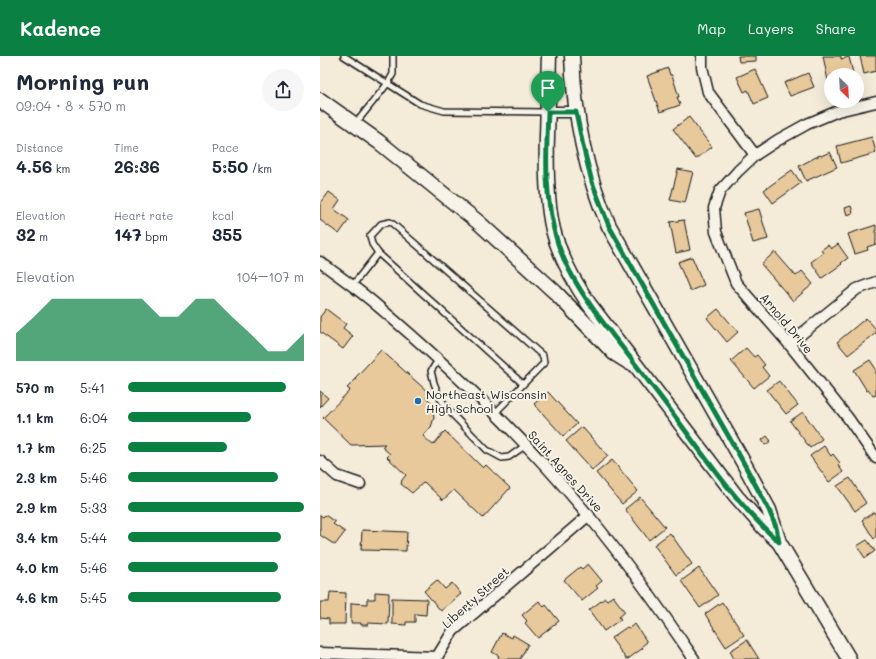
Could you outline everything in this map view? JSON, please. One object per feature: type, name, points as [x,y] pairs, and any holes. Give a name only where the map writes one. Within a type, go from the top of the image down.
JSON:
[{"type":"main road","points":[[549,56],[546,158],[548,201],[553,230],[558,246],[570,272],[584,297],[736,496],[759,523],[779,542]]},
{"type":"main road","points":[[572,56],[576,112],[583,146],[592,182],[609,226],[753,479],[771,516],[779,542],[849,659]]},
{"type":"main road","points":[[320,100],[355,124],[478,222],[551,288],[614,353],[624,360],[636,365]]},
{"type":"street","points":[[702,56],[702,67],[708,92],[755,156],[778,140],[807,124],[838,111],[876,102]]},
{"type":"street","points":[[548,112],[576,112]]},
{"type":"street","name":"Arnold Drive","points":[[755,156],[738,171],[720,191],[714,208],[716,232],[736,283],[789,344],[848,418],[876,458]]},
{"type":"street","name":"Saint Agnes Drive","points":[[320,262],[372,301],[475,393],[526,445],[589,516],[653,598],[694,659]]},
{"type":"street","points":[[789,344],[857,289],[876,282]]},
{"type":"street","points":[[320,461],[337,476],[360,484]]},
{"type":"street","name":"Liberty Street","points":[[320,653],[437,658],[453,631],[589,516]]},
{"type":"lane","points":[[344,56],[420,104],[444,111],[548,112]]},
{"type":"lane","points":[[355,124],[388,83],[393,74],[393,56]]},
{"type":"lane","points":[[495,413],[544,363],[544,358],[541,353],[390,222],[381,224],[370,236],[372,244],[378,254],[523,384]]},
{"type":"lane","points":[[352,286],[378,254]]},
{"type":"lane","points":[[438,360],[431,371],[440,398],[450,412],[487,450],[502,458],[509,457],[526,445]]},
{"type":"building","points":[[738,56],[756,56],[756,61],[739,62]]},
{"type":"building","points":[[823,56],[841,56],[841,59],[849,57],[852,68],[825,68]]},
{"type":"building","points":[[860,56],[876,56],[876,71],[864,74],[864,68],[863,68]]},
{"type":"building","points":[[668,68],[670,75],[672,75],[680,105],[660,112],[647,76]]},
{"type":"building","points":[[755,69],[768,98],[754,104],[748,90],[744,92],[737,77]]},
{"type":"building","points":[[808,73],[814,87],[790,96],[784,83]]},
{"type":"building","points":[[689,117],[712,147],[696,159],[673,129]]},
{"type":"building","points":[[872,137],[876,153],[841,163],[837,146]]},
{"type":"building","points":[[830,152],[837,167],[806,181],[799,166],[820,155],[821,156]]},
{"type":"building","points":[[678,169],[693,172],[685,203],[670,200]]},
{"type":"building","points":[[792,170],[801,183],[773,203],[764,190]]},
{"type":"building","points":[[329,192],[340,200],[334,209],[349,220],[339,234],[320,220],[320,204]]},
{"type":"building","points":[[851,206],[853,213],[847,215],[845,208]]},
{"type":"building","points":[[759,209],[768,239],[753,243],[744,213]]},
{"type":"building","points":[[684,220],[690,250],[676,253],[670,222]]},
{"type":"building","points":[[876,225],[876,244],[867,247],[868,250],[855,254],[848,234]]},
{"type":"building","points":[[838,244],[848,258],[822,278],[811,262],[823,253],[821,250],[828,245],[831,249]]},
{"type":"building","points":[[775,252],[796,276],[802,271],[813,284],[793,301],[761,264]]},
{"type":"building","points":[[692,257],[704,285],[690,291],[678,262]]},
{"type":"building","points":[[326,309],[346,324],[343,328],[353,336],[343,349],[320,332],[320,317]]},
{"type":"building","points":[[718,309],[738,332],[727,342],[707,318]]},
{"type":"building","points":[[866,318],[876,329],[876,333],[848,355],[837,342]]},
{"type":"building","points":[[746,348],[754,357],[757,355],[765,365],[762,367],[769,376],[754,388],[731,361]]},
{"type":"building","points":[[381,350],[428,392],[427,398],[432,403],[434,418],[431,427],[423,436],[433,445],[445,431],[483,468],[486,465],[510,488],[483,518],[454,490],[443,500],[424,482],[412,493],[401,484],[406,475],[387,457],[390,454],[382,447],[385,444],[351,445],[323,418],[350,390],[347,388]]},
{"type":"building","points":[[870,360],[876,369],[876,395],[873,396],[869,390],[867,391],[854,370]]},
{"type":"building","points":[[779,381],[798,405],[786,414],[767,390]]},
{"type":"building","points":[[320,391],[328,398],[320,407]]},
{"type":"building","points":[[548,392],[577,424],[563,436],[534,404]]},
{"type":"building","points":[[803,412],[822,439],[810,448],[790,421]]},
{"type":"building","points":[[582,427],[608,456],[592,470],[566,441]]},
{"type":"building","points":[[767,436],[771,441],[765,445],[762,440]]},
{"type":"building","points":[[824,446],[831,456],[833,454],[840,463],[838,465],[843,472],[829,482],[810,456]]},
{"type":"building","points":[[612,460],[638,491],[622,504],[596,473]]},
{"type":"building","points":[[850,478],[866,503],[855,511],[837,486]]},
{"type":"building","points":[[640,497],[665,527],[649,540],[625,509]]},
{"type":"building","points":[[874,512],[876,515],[876,537],[874,539],[862,520]]},
{"type":"building","points":[[320,515],[323,517],[325,515],[335,522],[333,524],[345,532],[335,545],[320,535]]},
{"type":"building","points":[[362,530],[407,532],[406,551],[361,550]]},
{"type":"building","points":[[670,533],[692,564],[676,575],[654,545]]},
{"type":"building","points":[[867,540],[875,551],[865,558],[857,546]]},
{"type":"building","points":[[588,564],[602,581],[596,586],[598,588],[582,601],[564,580],[580,567],[582,569]]},
{"type":"building","points":[[699,568],[718,595],[700,608],[681,581]]},
{"type":"building","points":[[437,580],[445,589],[452,583],[461,594],[441,611],[424,591]]},
{"type":"building","points":[[330,592],[346,593],[345,624],[329,624],[329,619],[320,618],[320,602],[329,602]]},
{"type":"building","points":[[375,592],[389,593],[388,624],[368,623],[368,625],[361,625],[361,623],[351,623],[351,603],[367,604],[367,599],[375,599]]},
{"type":"building","points":[[613,596],[625,612],[619,617],[621,619],[604,631],[589,610],[605,598],[607,600]]},
{"type":"building","points":[[392,598],[427,599],[426,615],[415,614],[415,622],[406,622],[406,625],[392,624]]},
{"type":"building","points":[[539,601],[544,607],[546,605],[559,621],[538,638],[525,623],[527,621],[522,615]]},
{"type":"building","points":[[722,602],[744,635],[726,647],[705,614]]},
{"type":"building","points":[[635,624],[647,642],[642,646],[643,648],[626,659],[611,638],[627,627],[629,628]]},
{"type":"building","points":[[502,633],[512,638],[513,635],[528,644],[520,659],[499,659],[499,656],[492,652]]},
{"type":"building","points":[[747,640],[759,659],[734,659],[730,651]]},
{"type":"place","name":"Northeast Wisconsin High School","points":[[418,401]]},
{"type":"route","points":[[548,112],[576,112],[592,182],[609,226],[769,510],[776,527],[779,542],[743,506],[584,297],[574,280],[558,246],[553,230],[548,201],[546,158],[548,112]]}]
